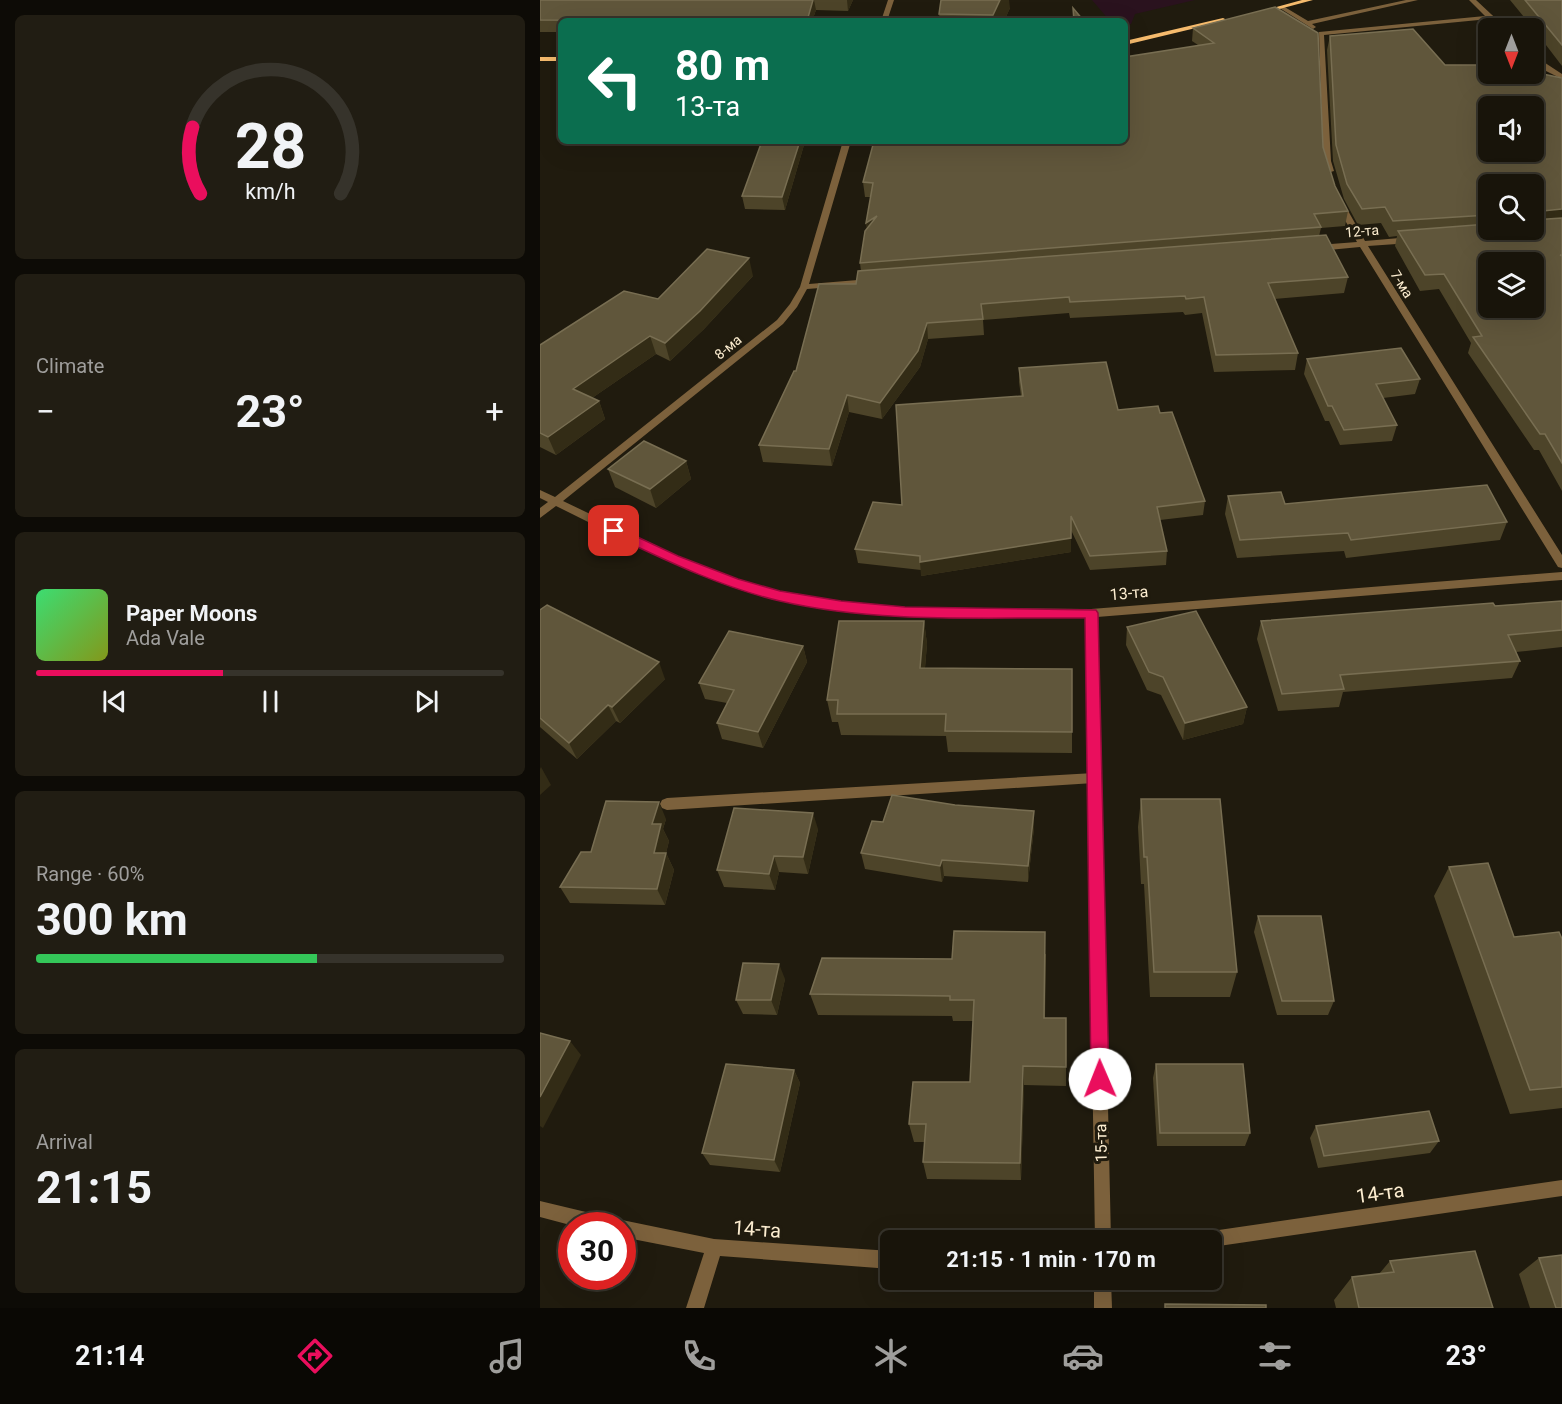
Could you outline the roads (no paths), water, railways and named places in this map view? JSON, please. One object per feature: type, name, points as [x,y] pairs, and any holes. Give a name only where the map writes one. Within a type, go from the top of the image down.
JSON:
[{"type":"street","points":[[885,18],[891,0]]},
{"type":"street","points":[[1256,13],[1310,0]]},
{"type":"street","points":[[1306,23],[1415,0]]},
{"type":"street","points":[[1472,0],[1491,18]]},
{"type":"street","points":[[1281,7],[1321,33],[1478,19]]},
{"type":"street","points":[[1128,42],[1235,18]]},
{"type":"street","name":"7-ма","points":[[1321,33],[1327,161],[1338,200],[1362,244],[1562,564]]},
{"type":"street","points":[[540,59],[558,59]]},
{"type":"street","points":[[1544,67],[1562,77]]},
{"type":"street","name":"8-ма","points":[[540,514],[780,322],[794,305],[804,287],[846,144]]},
{"type":"street","name":"12-та","points":[[1302,249],[1421,240]]},
{"type":"street","points":[[804,287],[875,282]]},
{"type":"street","name":"13-та","points":[[540,494],[674,559],[734,582],[780,596],[841,606],[905,612],[1092,613],[1562,576]]},
{"type":"street","name":"15-та","points":[[1092,613],[1103,1230]]},
{"type":"street","points":[[667,804],[1094,778]]},
{"type":"street","name":"14-та","points":[[1222,1238],[1562,1188]]},
{"type":"street","points":[[540,1209],[558,1213]]},
{"type":"street","name":"14-та","points":[[636,1231],[714,1247],[880,1259]]},
{"type":"street","points":[[695,1308],[714,1247]]},
{"type":"street","points":[[1103,1290],[1103,1308]]}]
